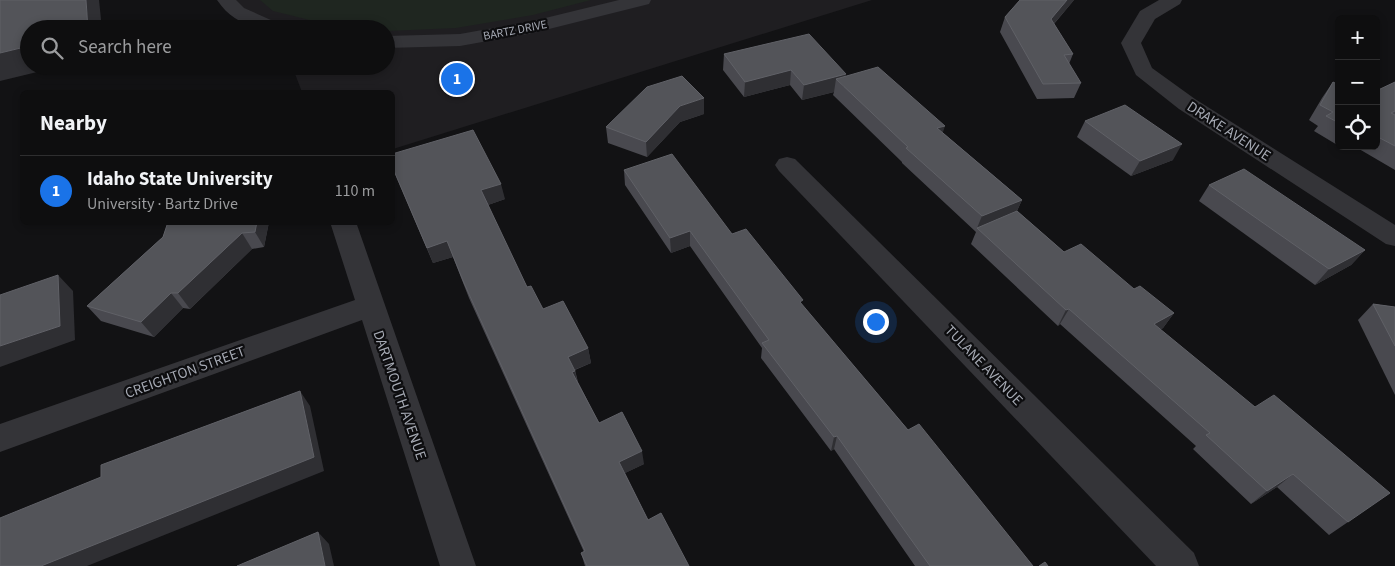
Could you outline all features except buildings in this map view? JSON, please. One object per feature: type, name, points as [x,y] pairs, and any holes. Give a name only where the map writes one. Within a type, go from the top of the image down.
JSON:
[{"type":"street","points":[[226,0],[238,12],[255,20]]},
{"type":"street","name":"BARTZ DRIVE","points":[[395,42],[469,38],[533,27],[642,0]]},
{"type":"street","name":"DRAKE AVENUE","points":[[1173,0],[1147,14],[1131,43],[1143,71],[1187,104],[1395,237]]},
{"type":"street","name":"TULANE AVENUE","points":[[787,165],[1181,566]]},
{"type":"street","name":"DARTMOUTH AVENUE","points":[[344,225],[458,566]]},
{"type":"street","name":"CREIGHTON STREET","points":[[0,438],[370,306]]},
{"type":"shaded area","points":[[226,0],[872,0],[395,148],[395,90],[301,90],[295,75],[395,75],[395,20],[260,20]]},
{"type":"shaded area","points":[[260,0],[591,0],[533,15],[456,28],[395,31],[395,20],[310,20],[273,11]]},
{"type":"place","name":"Idaho State University","points":[[457,79]]}]
